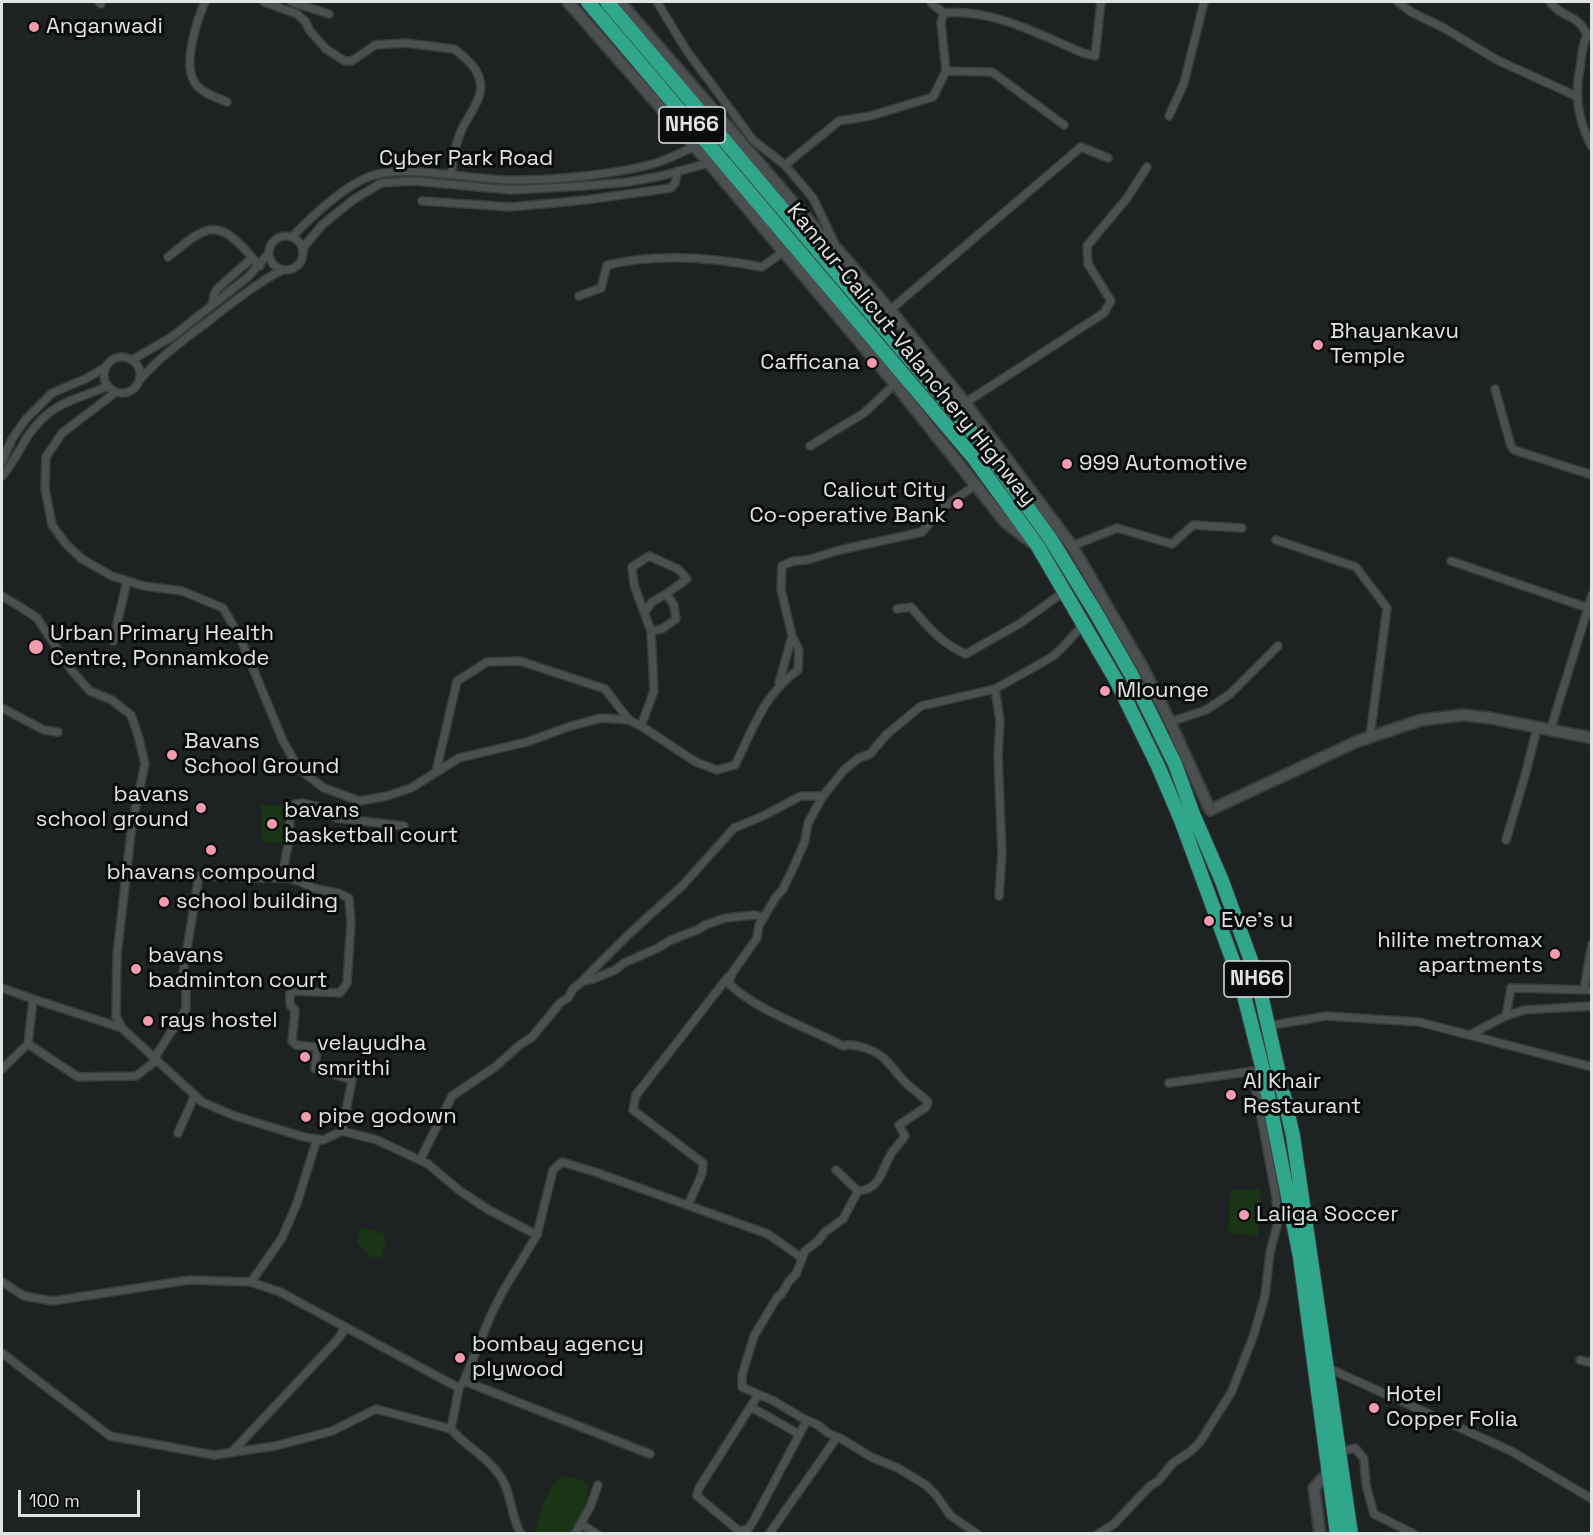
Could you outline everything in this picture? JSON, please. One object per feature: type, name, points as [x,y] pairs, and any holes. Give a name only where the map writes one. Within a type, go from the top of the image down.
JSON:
[{"type":"highway","name":"Kannur-Calicut-Valanchery Highway","points":[[588,2],[973,457],[1036,545],[1116,680],[1158,766],[1181,820],[1240,980],[1256,1070],[1300,1257],[1337,1533]]},
{"type":"highway","name":"Kannur-Calicut-Valanchery Highway","points":[[607,2],[981,443],[1050,538],[1096,613],[1131,675],[1175,764],[1193,814],[1222,881],[1253,967],[1268,1026],[1293,1136],[1351,1533]]},
{"type":"street","points":[[205,2],[198,19],[190,58],[191,75],[195,84],[202,90],[227,102]]},
{"type":"street","points":[[264,2],[288,4],[329,14]]},
{"type":"street","points":[[568,2],[709,163],[895,384],[1005,522],[1036,545]]},
{"type":"street","points":[[620,2],[817,230],[837,249],[890,310],[965,403],[1072,546],[1143,668],[1210,810],[1370,737],[1421,720],[1462,716],[1490,718],[1592,738]]},
{"type":"street","points":[[657,2],[687,51],[753,140],[785,165],[813,198],[837,249]]},
{"type":"street","points":[[932,2],[944,13],[963,11],[1008,20],[1083,53],[1095,56],[1101,2]]},
{"type":"street","points":[[1169,116],[1184,83],[1204,2]]},
{"type":"street","points":[[1398,2],[1497,60],[1576,96]]},
{"type":"street","points":[[1550,2],[1556,11],[1570,15],[1582,24],[1587,35],[1580,51],[1576,96],[1578,114],[1592,147]]},
{"type":"street","points":[[288,4],[326,50],[345,61],[352,61],[375,45],[405,43],[454,49],[461,53],[478,73],[482,83],[480,97],[461,130],[451,176]]},
{"type":"street","points":[[785,165],[839,121],[870,116],[933,97],[946,71],[941,22],[944,13]]},
{"type":"street","points":[[946,71],[992,72],[1064,125]]},
{"type":"street","name":"Cyber Park Road","points":[[292,237],[308,220],[339,195],[369,176],[384,172],[512,180],[582,176],[657,163],[694,147]]},
{"type":"street","points":[[890,310],[1081,147],[1108,158]]},
{"type":"street","points":[[303,248],[322,225],[353,200],[381,183],[414,181],[511,190],[628,182],[709,163]]},
{"type":"street","points":[[965,403],[1104,313],[1111,301],[1088,264],[1087,246],[1127,198],[1147,167]]},
{"type":"street","points":[[422,201],[511,207],[585,200],[671,188],[678,171]]},
{"type":"street","points":[[168,257],[203,232],[220,229],[227,233],[260,266]]},
{"type":"street","points":[[2,462],[12,439],[26,419],[52,393],[85,379],[115,359],[132,360],[173,336],[260,266],[268,254],[271,243],[280,236],[292,237],[303,248],[303,255],[298,265],[263,280],[184,339],[150,368],[137,386],[127,392],[116,392],[108,386],[105,379],[106,367]]},
{"type":"street","points":[[579,296],[601,288],[607,265],[626,260],[724,259],[762,267],[783,252]]},
{"type":"street","points":[[268,254],[273,264],[282,270]]},
{"type":"street","points":[[212,305],[217,289],[252,258]]},
{"type":"street","points":[[132,360],[139,369],[139,381]]},
{"type":"street","points":[[810,446],[864,412],[895,384]]},
{"type":"street","points":[[2,476],[12,465],[31,430],[47,414],[70,399],[108,386]]},
{"type":"street","points":[[1495,389],[1514,450],[1592,475]]},
{"type":"street","points":[[116,392],[62,433],[46,457],[45,488],[52,525],[66,544],[82,558],[112,576],[144,585],[182,591],[223,608],[240,637],[283,741],[299,769],[324,788],[360,801],[387,796],[411,788],[459,758],[527,742],[601,718],[629,720],[696,762],[717,770],[735,765],[756,718],[784,680],[798,670],[799,650],[792,636],[781,589],[782,566],[793,561],[807,560],[840,550],[922,532],[942,508],[977,484]]},
{"type":"street","points":[[1072,546],[1118,528],[1172,544],[1192,525],[1242,528]]},
{"type":"street","points":[[1276,540],[1356,567],[1387,608],[1370,737]]},
{"type":"street","points":[[641,726],[654,691],[651,631],[634,585],[632,567],[649,556],[678,569],[687,579],[652,602],[645,612]]},
{"type":"street","points":[[1451,561],[1588,608]]},
{"type":"street","points":[[113,641],[127,581]]},
{"type":"street","points":[[897,609],[911,607],[952,648],[966,654],[1019,624],[1064,592]]},
{"type":"street","points":[[651,631],[662,629],[676,619],[674,604],[666,594]]},
{"type":"street","points":[[1550,731],[1592,595]]},
{"type":"street","points":[[2,596],[37,618],[72,671],[90,691],[112,700],[131,716],[138,735],[145,764],[132,825],[117,955],[116,1016],[122,1028],[202,1102],[235,1116],[304,1137],[323,1140],[342,1131],[377,1140],[420,1160],[489,1210],[537,1235]]},
{"type":"street","points":[[688,1205],[702,1174],[703,1163],[633,1110],[636,1095],[757,938],[759,925],[783,889],[800,855],[808,823],[823,796],[844,770],[859,758],[870,754],[885,735],[921,706],[995,689],[1052,657],[1083,625]]},
{"type":"street","points":[[778,687],[792,636]]},
{"type":"street","points":[[1170,722],[1206,710],[1230,694],[1278,646]]},
{"type":"street","points":[[436,772],[457,681],[487,662],[520,662],[605,689],[629,720]]},
{"type":"street","points":[[995,689],[1000,721],[998,756],[1002,853],[999,896]]},
{"type":"street","points":[[2,708],[25,722],[45,730],[58,732]]},
{"type":"street","points":[[1506,840],[1537,728]]},
{"type":"street","points":[[420,1160],[452,1096],[495,1067],[532,1036],[561,1002],[568,998],[573,989],[683,885],[734,828],[801,796],[823,796]]},
{"type":"street","points":[[272,878],[285,868],[290,838],[290,815],[295,804],[302,803],[319,807],[337,818],[404,826]]},
{"type":"street","points":[[28,1044],[78,1077],[136,1076],[155,1058],[186,1009],[183,974],[199,876],[245,879],[288,878],[313,888],[349,897],[351,922],[347,983],[340,993],[297,991],[290,993],[290,1005],[295,1010],[291,1041],[296,1045],[317,1047],[315,1069],[352,1080],[342,1131]]},
{"type":"street","points":[[583,981],[615,970],[669,940],[725,918],[755,915],[764,918]]},
{"type":"street","points":[[1506,1016],[1511,988],[1588,989],[1592,944]]},
{"type":"street","points":[[732,973],[729,984],[738,994],[810,1032],[822,1035],[843,1046],[858,1046],[882,1056],[908,1085],[928,1102],[926,1107],[899,1125],[905,1136],[892,1151],[886,1168],[867,1191],[858,1191],[836,1170]]},
{"type":"street","points":[[2,988],[122,1028]]},
{"type":"street","points":[[2,1069],[28,1044],[33,999]]},
{"type":"street","points":[[1469,1035],[1506,1016],[1524,1010],[1592,1006]]},
{"type":"street","points":[[1268,1026],[1326,1016],[1419,1022],[1592,1067]]},
{"type":"street","points":[[1098,1533],[1114,1524],[1173,1463],[1200,1442],[1232,1391],[1254,1334],[1265,1296],[1270,1252],[1278,1222],[1274,1186],[1256,1090],[1256,1070],[1169,1083]]},
{"type":"street","points":[[178,1133],[195,1095]]},
{"type":"street","points":[[251,1282],[282,1238],[297,1203],[317,1139]]},
{"type":"street","points":[[451,1430],[459,1388],[464,1382],[503,1291],[537,1235],[554,1170],[562,1162],[768,1234],[802,1258]]},
{"type":"street","points":[[858,1191],[843,1219],[808,1248],[796,1274],[778,1296],[759,1326],[747,1355],[741,1382],[742,1388],[774,1401],[871,1457],[898,1468],[926,1485],[950,1515],[977,1533]]},
{"type":"street","points":[[2,1282],[24,1296],[53,1301],[189,1280],[251,1282],[280,1292],[459,1388]]},
{"type":"street","points":[[231,1453],[338,1339],[346,1327]]},
{"type":"street","points":[[2,1353],[110,1436],[213,1455],[275,1446],[332,1431],[376,1409],[451,1430],[463,1443],[488,1459],[503,1480],[520,1533]]},
{"type":"street","points":[[1580,1360],[1592,1363]]},
{"type":"street","points":[[1328,1368],[1511,1451],[1592,1499]]},
{"type":"street","points":[[464,1382],[650,1454]]},
{"type":"street","points":[[758,1395],[699,1488],[697,1496],[739,1531],[748,1529],[754,1520],[807,1420]]},
{"type":"street","points":[[751,1407],[799,1434]]},
{"type":"street","points":[[769,1533],[837,1437]]},
{"type":"street","points":[[1340,1452],[1355,1449],[1364,1459],[1366,1485],[1374,1514],[1414,1533]]},
{"type":"street","points":[[1320,1533],[1314,1488],[1329,1470]]},
{"type":"street","points":[[575,1533],[590,1507],[598,1485]]},
{"type":"street","points":[[580,1524],[597,1533]]},
{"type":"green space","name":"bavans basketball court","points":[[261,805],[284,805],[283,843],[262,842]]},
{"type":"green space","name":"bavans badminton court","points":[[145,961],[141,976],[130,976],[130,963]]},
{"type":"green space","name":"Laliga Soccer","points":[[1231,1189],[1261,1190],[1258,1236],[1228,1232]]},
{"type":"green space","points":[[361,1227],[384,1234],[386,1241],[381,1258],[371,1257],[357,1242]]},
{"type":"green space","points":[[561,1476],[587,1483],[588,1497],[584,1510],[572,1533],[536,1534],[544,1503]]},
{"type":"place","name":"Anganwadi","points":[[34,27]]},
{"type":"place","name":"Bhayankavu Temple","points":[[1318,345]]},
{"type":"place","name":"Cafficana","points":[[872,363]]},
{"type":"place","name":"999 Automotive","points":[[1067,464]]},
{"type":"place","name":"Calicut City Co-operative Bank","points":[[958,504]]},
{"type":"place","name":"Urban Primary Health Centre, Ponnamkode","points":[[36,647]]},
{"type":"place","name":"Mlounge","points":[[1105,691]]},
{"type":"place","name":"Bavans School Ground","points":[[172,755]]},
{"type":"place","name":"bavans school ground","points":[[201,808]]},
{"type":"place","name":"bavans basketball court","points":[[272,824]]},
{"type":"place","name":"bhavans compound","points":[[211,850]]},
{"type":"place","name":"school building","points":[[164,902]]},
{"type":"place","name":"Eve's u","points":[[1209,921]]},
{"type":"place","name":"hilite metromax apartments","points":[[1555,954]]},
{"type":"place","name":"bavans badminton court","points":[[136,969]]},
{"type":"place","name":"rays hostel","points":[[148,1021]]},
{"type":"place","name":"velayudha smrithi","points":[[305,1057]]},
{"type":"place","name":"Al Khair Restaurant","points":[[1231,1095]]},
{"type":"place","name":"pipe godown","points":[[306,1117]]},
{"type":"place","name":"Laliga Soccer","points":[[1244,1215]]},
{"type":"place","name":"bombay agency plywood","points":[[460,1358]]},
{"type":"place","name":"Hotel Copper Folia","points":[[1374,1408]]}]
